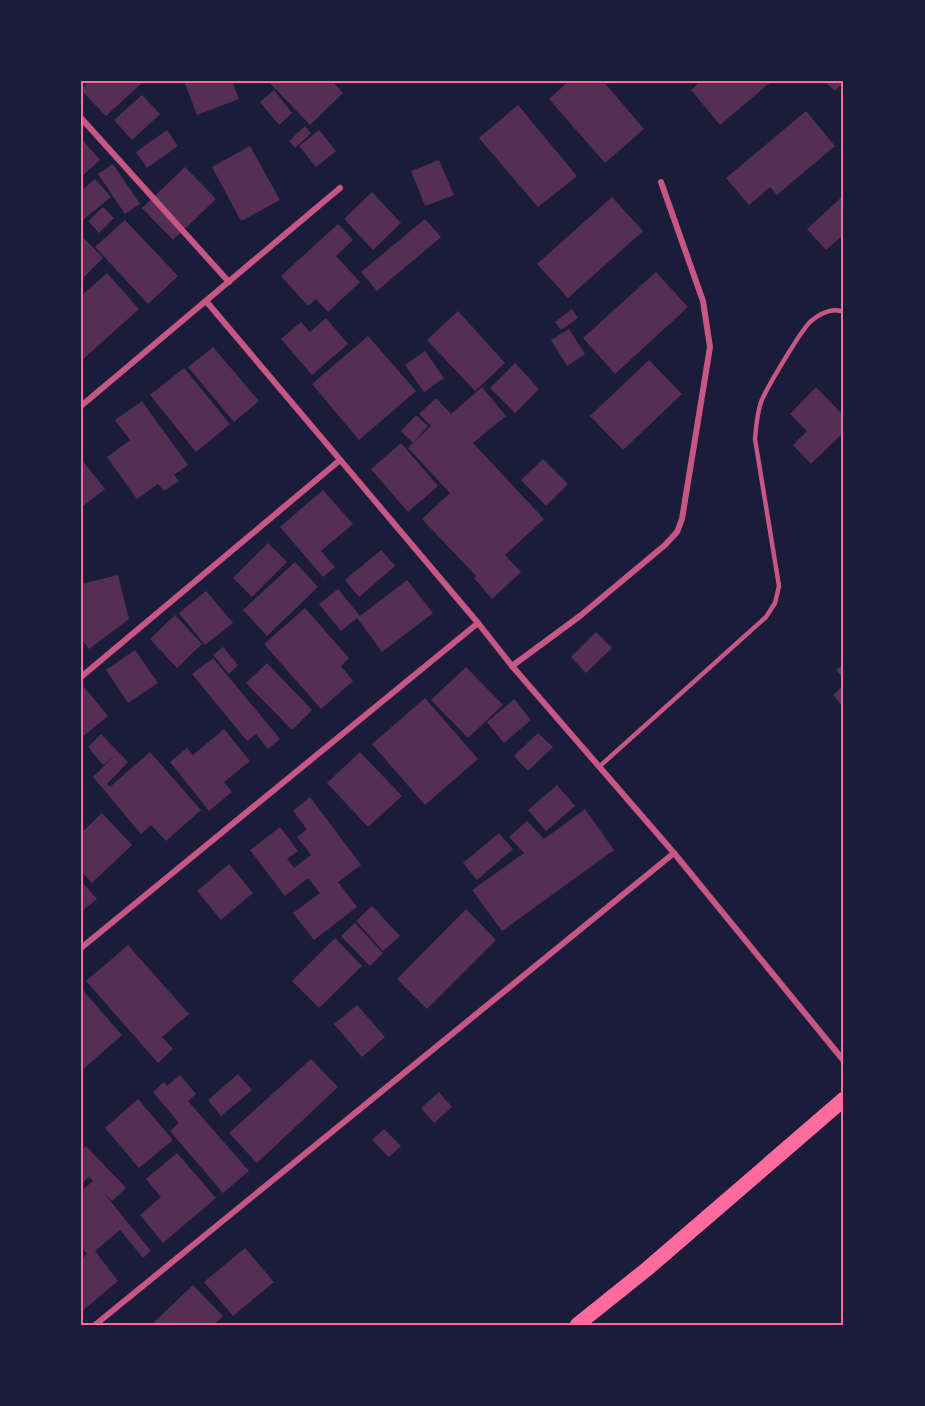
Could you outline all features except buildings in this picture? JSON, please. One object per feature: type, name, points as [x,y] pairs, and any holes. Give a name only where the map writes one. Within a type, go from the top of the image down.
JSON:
[{"type":"main road","points":[[577,1325],[647,1269],[844,1099]]},
{"type":"street","points":[[81,118],[229,282]]},
{"type":"street","points":[[512,666],[580,616],[665,545],[677,532],[682,519],[710,347],[703,301],[661,182]]},
{"type":"street","points":[[81,406],[340,188]]},
{"type":"street","points":[[206,301],[512,666],[674,854],[844,1061]]},
{"type":"street","points":[[81,677],[340,460]]},
{"type":"street","points":[[81,948],[478,623]]},
{"type":"street","points":[[95,1325],[674,854]]},
{"type":"lane","points":[[600,766],[766,616],[775,603],[779,586],[755,439],[756,418],[762,399],[809,323],[824,312],[838,309],[844,312]]}]
